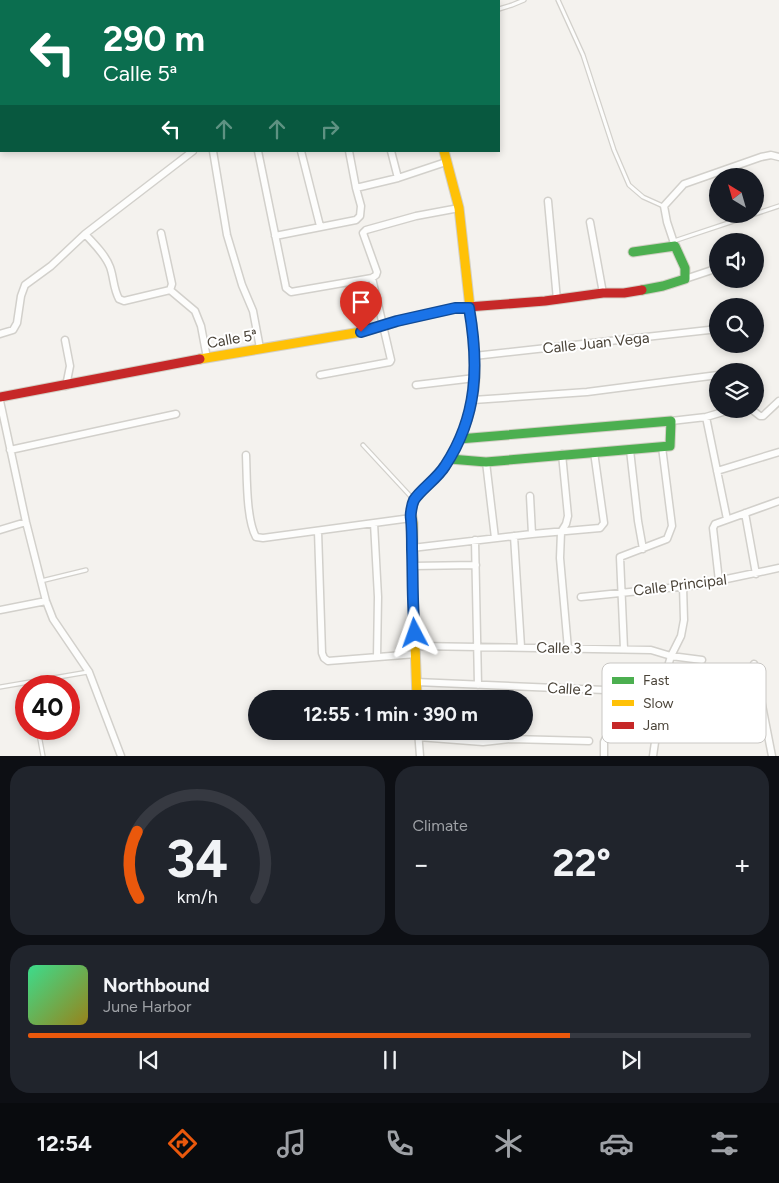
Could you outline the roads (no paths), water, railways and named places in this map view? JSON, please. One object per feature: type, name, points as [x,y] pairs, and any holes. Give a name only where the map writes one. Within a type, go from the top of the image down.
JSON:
[{"type":"street","points":[[0,334],[13,330],[18,323],[21,296],[25,285],[51,266],[85,234],[193,152]]},
{"type":"street","points":[[213,152],[227,236],[242,285],[253,311],[260,348]]},
{"type":"street","points":[[258,152],[286,288],[291,292],[372,278],[376,275],[376,272],[363,233],[366,230],[416,216],[459,208]]},
{"type":"street","points":[[301,152],[320,226]]},
{"type":"street","points":[[350,152],[361,206],[360,216],[366,230]]},
{"type":"street","points":[[391,152],[398,178]]},
{"type":"street","points":[[416,690],[412,548],[413,523],[411,518],[414,500],[435,480],[450,459],[473,400],[475,378],[473,328],[469,308],[459,208],[444,152]]},
{"type":"street","points":[[709,271],[685,279],[685,268],[674,244],[664,206],[684,184],[762,157],[771,155],[779,157]]},
{"type":"street","points":[[356,188],[398,178],[446,162]]},
{"type":"street","points":[[548,201],[556,300]]},
{"type":"street","points":[[275,236],[356,220],[360,216]]},
{"type":"street","points":[[590,222],[603,293]]},
{"type":"street","points":[[161,233],[172,284],[170,290]]},
{"type":"street","points":[[85,234],[102,253],[110,267],[115,291],[119,299],[124,301],[170,290]]},
{"type":"street","points":[[633,252],[674,244]]},
{"type":"street","points":[[320,375],[390,362],[372,278]]},
{"type":"street","name":"Calle 5ª","points":[[0,399],[260,348],[361,332],[455,308],[556,300],[603,293],[624,293],[663,286],[685,279]]},
{"type":"street","points":[[170,290],[195,311],[201,326],[207,358]]},
{"type":"street","name":"Calle Juan Vega","points":[[474,356],[709,330]]},
{"type":"street","points":[[66,340],[70,366],[66,386]]},
{"type":"street","points":[[473,400],[587,392],[709,376]]},
{"type":"street","points":[[416,385],[475,378]]},
{"type":"street","points":[[0,399],[26,522],[46,601],[53,619],[89,672],[121,756]]},
{"type":"street","points":[[764,415],[779,401]]},
{"type":"street","points":[[10,450],[176,414]]},
{"type":"street","points":[[459,439],[709,416]]},
{"type":"street","points":[[706,417],[727,519]]},
{"type":"street","points":[[450,459],[486,462],[562,454],[662,448],[670,446],[671,421]]},
{"type":"street","points":[[624,649],[620,557],[667,539],[672,526],[662,448]]},
{"type":"street","points":[[630,450],[642,549]]},
{"type":"street","points":[[412,548],[600,528],[603,526],[594,452]]},
{"type":"street","points":[[717,471],[779,452]]},
{"type":"street","points":[[246,454],[248,497],[253,531],[256,537],[263,538],[411,518]]},
{"type":"street","points":[[562,454],[568,516],[561,532],[560,558],[568,649]]},
{"type":"street","points":[[486,462],[495,538]]},
{"type":"street","points":[[530,496],[532,534]]},
{"type":"street","points":[[719,581],[713,528],[715,524],[779,500]]},
{"type":"street","points":[[745,513],[756,574]]},
{"type":"street","points":[[0,530],[26,522]]},
{"type":"street","points":[[374,523],[378,597],[378,657]]},
{"type":"street","name":"Calle 3","points":[[318,531],[322,653],[328,661],[378,657],[416,650],[477,647],[651,650],[671,656],[702,660]]},
{"type":"street","points":[[514,536],[521,647]]},
{"type":"street","points":[[475,540],[478,685]]},
{"type":"street","points":[[413,566],[476,565]]},
{"type":"street","name":"Calle Principal","points":[[581,596],[719,581],[779,568]]},
{"type":"street","points":[[669,663],[681,636],[684,620],[683,586]]},
{"type":"street","points":[[0,610],[46,601]]},
{"type":"street","name":"Calle 2","points":[[416,682],[602,690]]},
{"type":"street","points":[[766,725],[772,756]]},
{"type":"street","points":[[419,740],[420,756]]},
{"type":"street","points":[[467,740],[483,742],[501,740]]},
{"type":"street","points":[[533,740],[589,741]]},
{"type":"street","points":[[604,743],[604,756]]},
{"type":"street","points":[[653,756],[655,743]]},
{"type":"lane","points":[[500,9],[512,6],[524,0]]},
{"type":"lane","points":[[558,0],[583,55],[614,150],[629,185],[643,197],[664,206]]},
{"type":"lane","points":[[674,244],[779,206]]},
{"type":"lane","points":[[363,445],[414,500]]},
{"type":"lane","points":[[41,581],[86,570]]},
{"type":"lane","points":[[69,675],[89,672]]},
{"type":"lane","points":[[0,687],[15,684]]},
{"type":"lane","points":[[40,740],[43,756]]}]
